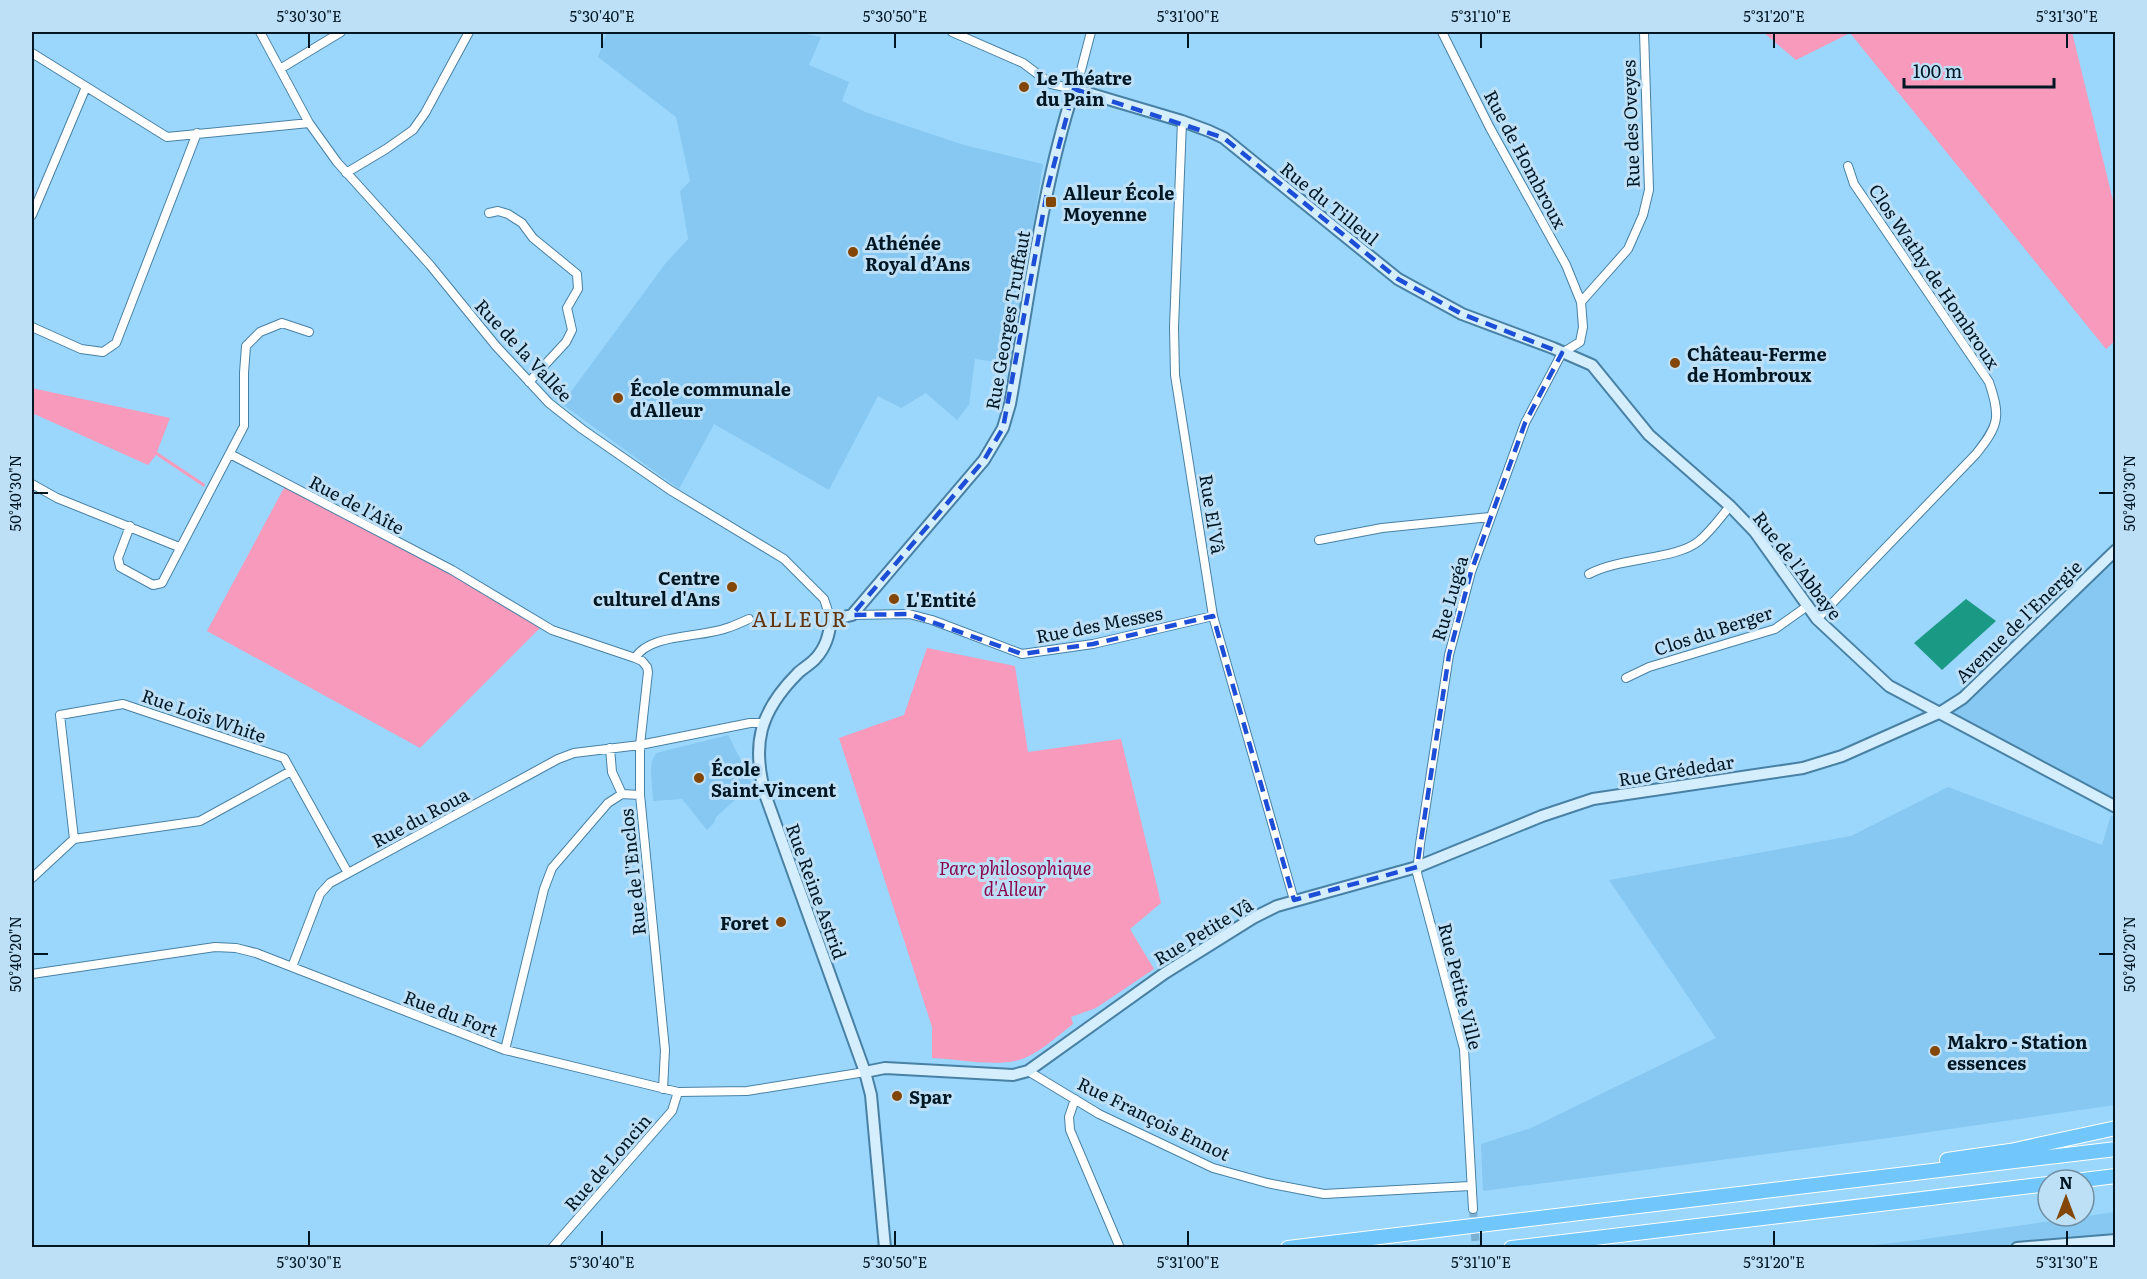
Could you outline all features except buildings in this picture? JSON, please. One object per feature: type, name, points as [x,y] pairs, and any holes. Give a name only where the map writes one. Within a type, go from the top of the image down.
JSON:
[{"type":"highway","points":[[1774,1190],[1799,1180],[2010,1151],[2115,1128]]},
{"type":"highway","points":[[1288,1248],[2115,1149]]},
{"type":"highway","points":[[2096,1178],[2115,1176]]},
{"type":"highway","points":[[1511,1248],[2036,1185]]},
{"type":"street","name":"Rue de la Vallée","points":[[260,32],[309,123],[346,173],[430,265],[496,346],[549,403],[582,429],[670,489],[784,559],[824,599],[831,620]]},
{"type":"street","points":[[280,69],[341,32]]},
{"type":"street","points":[[346,173],[413,130],[425,113],[469,32]]},
{"type":"street","points":[[952,32],[1023,63],[1051,84],[1074,90],[1091,32]]},
{"type":"street","name":"Rue de Hombroux","points":[[1442,32],[1490,128],[1566,265],[1581,302]]},
{"type":"street","name":"Rue des Oveyes","points":[[1581,302],[1628,249],[1645,207],[1648,182],[1644,32]]},
{"type":"street","points":[[32,53],[167,138],[197,133],[309,123]]},
{"type":"street","points":[[32,215],[86,87]]},
{"type":"street","name":"Rue du Tilleul","points":[[1074,90],[1182,121],[1224,138],[1398,279],[1462,314],[1562,353]]},
{"type":"street","name":"Rue Georges Truffaut","points":[[852,615],[984,460],[1003,428],[1010,404],[1048,187],[1059,135],[1074,90]]},
{"type":"street","name":"Rue El'Vâ","points":[[1182,121],[1174,327],[1175,375],[1213,616],[1294,900]]},
{"type":"street","points":[[32,327],[81,349],[103,352],[116,343],[197,133]]},
{"type":"street","name":"Clos Wathy de Hombroux","points":[[1817,619],[1976,454],[1992,433],[1998,409],[1989,382],[1854,184],[1848,166]]},
{"type":"street","points":[[489,213],[498,211],[508,214],[522,223],[533,238],[577,274],[578,289],[567,308],[572,330],[566,342],[529,382]]},
{"type":"street","name":"Rue Lugéa","points":[[1417,867],[1449,655],[1471,572],[1525,423],[1562,353],[1580,342],[1583,327],[1581,302]]},
{"type":"street","points":[[130,526],[118,558],[120,567],[153,585],[162,583],[244,426],[246,346],[260,332],[282,323],[309,332]]},
{"type":"street","name":"Rue de l'Abbaye","points":[[1562,353],[1592,365],[1649,435],[1730,506],[1755,532],[1806,607],[1817,619],[1889,686],[2115,807]]},
{"type":"street","name":"Rue de l'Aîte","points":[[230,454],[452,570],[552,630],[635,658]]},
{"type":"street","points":[[32,484],[57,498],[179,548]]},
{"type":"street","points":[[1589,574],[1603,566],[1682,550],[1698,542],[1730,506]]},
{"type":"street","points":[[1319,540],[1382,528],[1490,517]]},
{"type":"street","name":"Avenue de l'Energie","points":[[1941,712],[1963,698],[2115,550]]},
{"type":"street","name":"Clos du Berger","points":[[1626,678],[1649,667],[1775,629],[1806,607]]},
{"type":"street","name":"Rue des Messes","points":[[852,615],[909,614],[932,620],[1022,654],[1093,644],[1213,616]]},
{"type":"street","points":[[831,620],[852,615]]},
{"type":"street","points":[[635,658],[639,652],[652,644],[727,628],[749,619]]},
{"type":"street","name":"Rue Reine Astrid","points":[[831,620],[827,643],[816,658],[798,672],[762,723],[757,754],[763,789],[865,1072],[871,1095],[885,1248]]},
{"type":"street","name":"Rue de l'Enclos","points":[[635,658],[642,661],[648,672],[640,745],[640,795],[665,1050],[663,1089]]},
{"type":"street","name":"Rue Loïs White","points":[[75,839],[60,715],[123,704],[284,758],[291,771]]},
{"type":"street","name":"Rue Grédedar","points":[[1417,867],[1542,816],[1593,799],[1803,768],[1842,756],[1941,712]]},
{"type":"street","name":"Rue du Roua","points":[[292,967],[320,894],[330,883],[558,759],[574,753],[640,745],[750,723],[762,723]]},
{"type":"street","points":[[610,748],[612,772],[622,794]]},
{"type":"street","points":[[32,878],[75,839],[200,821],[291,771],[348,873]]},
{"type":"street","points":[[505,1050],[544,889],[552,868],[608,803],[622,794],[640,795]]},
{"type":"street","name":"Rue Petite Vâ","points":[[1028,1071],[1164,973],[1253,918],[1294,900],[1417,867]]},
{"type":"street","name":"Rue Petite Ville","points":[[1417,867],[1424,905],[1464,1049],[1473,1209]]},
{"type":"street","name":"Rue du Fort","points":[[32,974],[215,947],[236,948],[256,953],[505,1050],[678,1092],[747,1091],[865,1072]]},
{"type":"street","points":[[865,1072],[885,1068],[1013,1075],[1028,1071]]},
{"type":"street","name":"Rue François Ennot","points":[[1028,1071],[1099,1114],[1213,1168],[1267,1183],[1324,1194],[1470,1186]]},
{"type":"street","name":"Rue de Loncin","points":[[552,1248],[672,1111],[678,1092]]},
{"type":"street","points":[[1074,1099],[1069,1117],[1070,1130],[1120,1248]]},
{"type":"street","points":[[2017,1248],[2115,1240]]},
{"type":"highlighted area","points":[[1074,89],[1224,138],[1398,279],[1462,314],[1562,353],[1525,423],[1471,572],[1449,655],[1417,867],[1294,900],[1213,616],[1093,644],[1022,654],[909,614],[852,615],[984,460],[1003,428],[1048,187]]},
{"type":"shaded area","name":"Athénée Royal d’Ans","points":[[607,32],[798,32],[821,37],[809,65],[849,82],[842,101],[865,112],[964,145],[1043,164],[1011,364],[975,359],[969,405],[957,420],[926,393],[901,408],[878,396],[829,490],[714,424],[679,489],[562,404],[665,264],[688,239],[680,191],[690,181],[676,117],[598,57]]},
{"type":"shaded area","points":[[2115,550],[2115,803],[1949,713]]},
{"type":"shaded area","points":[[1966,599],[1996,621],[1942,670],[1914,643]]},
{"type":"shaded area","name":"École Saint-Vincent","points":[[728,735],[745,768],[742,771],[753,784],[716,817],[707,830],[682,799],[653,801],[651,770],[656,753]]},
{"type":"shaded area","points":[[1948,787],[2102,845],[2111,815],[2115,818],[2115,1105],[1888,1138],[1483,1191],[1481,1144],[1531,1128],[1716,1038],[1609,880],[1851,836]]},
{"type":"shaded area","points":[[2115,1212],[2115,1247],[1847,1248],[2036,1223],[2036,1228],[2096,1228],[2096,1215]]},
{"type":"green space","points":[[1763,32],[2072,32],[2115,209],[2115,341],[2106,349],[1850,33],[1796,60]]},
{"type":"green space","points":[[32,388],[170,418],[157,452],[205,484],[204,487],[156,455],[148,465],[32,413]]},
{"type":"green space","points":[[285,486],[452,570],[540,628],[420,748],[207,631]]},
{"type":"green space","name":"Parc philosophique d'Alleur","points":[[927,648],[1015,666],[1028,752],[1121,739],[1161,903],[1130,929],[1154,969],[1096,1008],[1071,1017],[1073,1024],[1053,1040],[1031,1055],[1015,1061],[985,1063],[932,1058],[932,1027],[839,738],[904,715]]},
{"type":"tunnel","points":[[1473,1209],[1476,1248]]},
{"type":"place","name":"Le Théatre du Pain","points":[[1024,87]]},
{"type":"place","name":"Alleur École Moyenne","points":[[1051,202]]},
{"type":"place","name":"Athénée Royal d’Ans","points":[[853,252]]},
{"type":"place","name":"Château-Ferme de Hombroux","points":[[1675,363]]},
{"type":"place","name":"École communale d'Alleur","points":[[618,398]]},
{"type":"place","name":"Centre culturel d'Ans","points":[[732,587]]},
{"type":"place","name":"L'Entité","points":[[894,599]]},
{"type":"place","name":"École Saint-Vincent","points":[[699,778]]},
{"type":"place","name":"Foret","points":[[781,922]]},
{"type":"place","name":"Makro - Station essences","points":[[1935,1051]]},
{"type":"place","name":"Spar","points":[[897,1096]]},
{"type":"district","name":"ALLEUR","points":[[800,617]]}]
